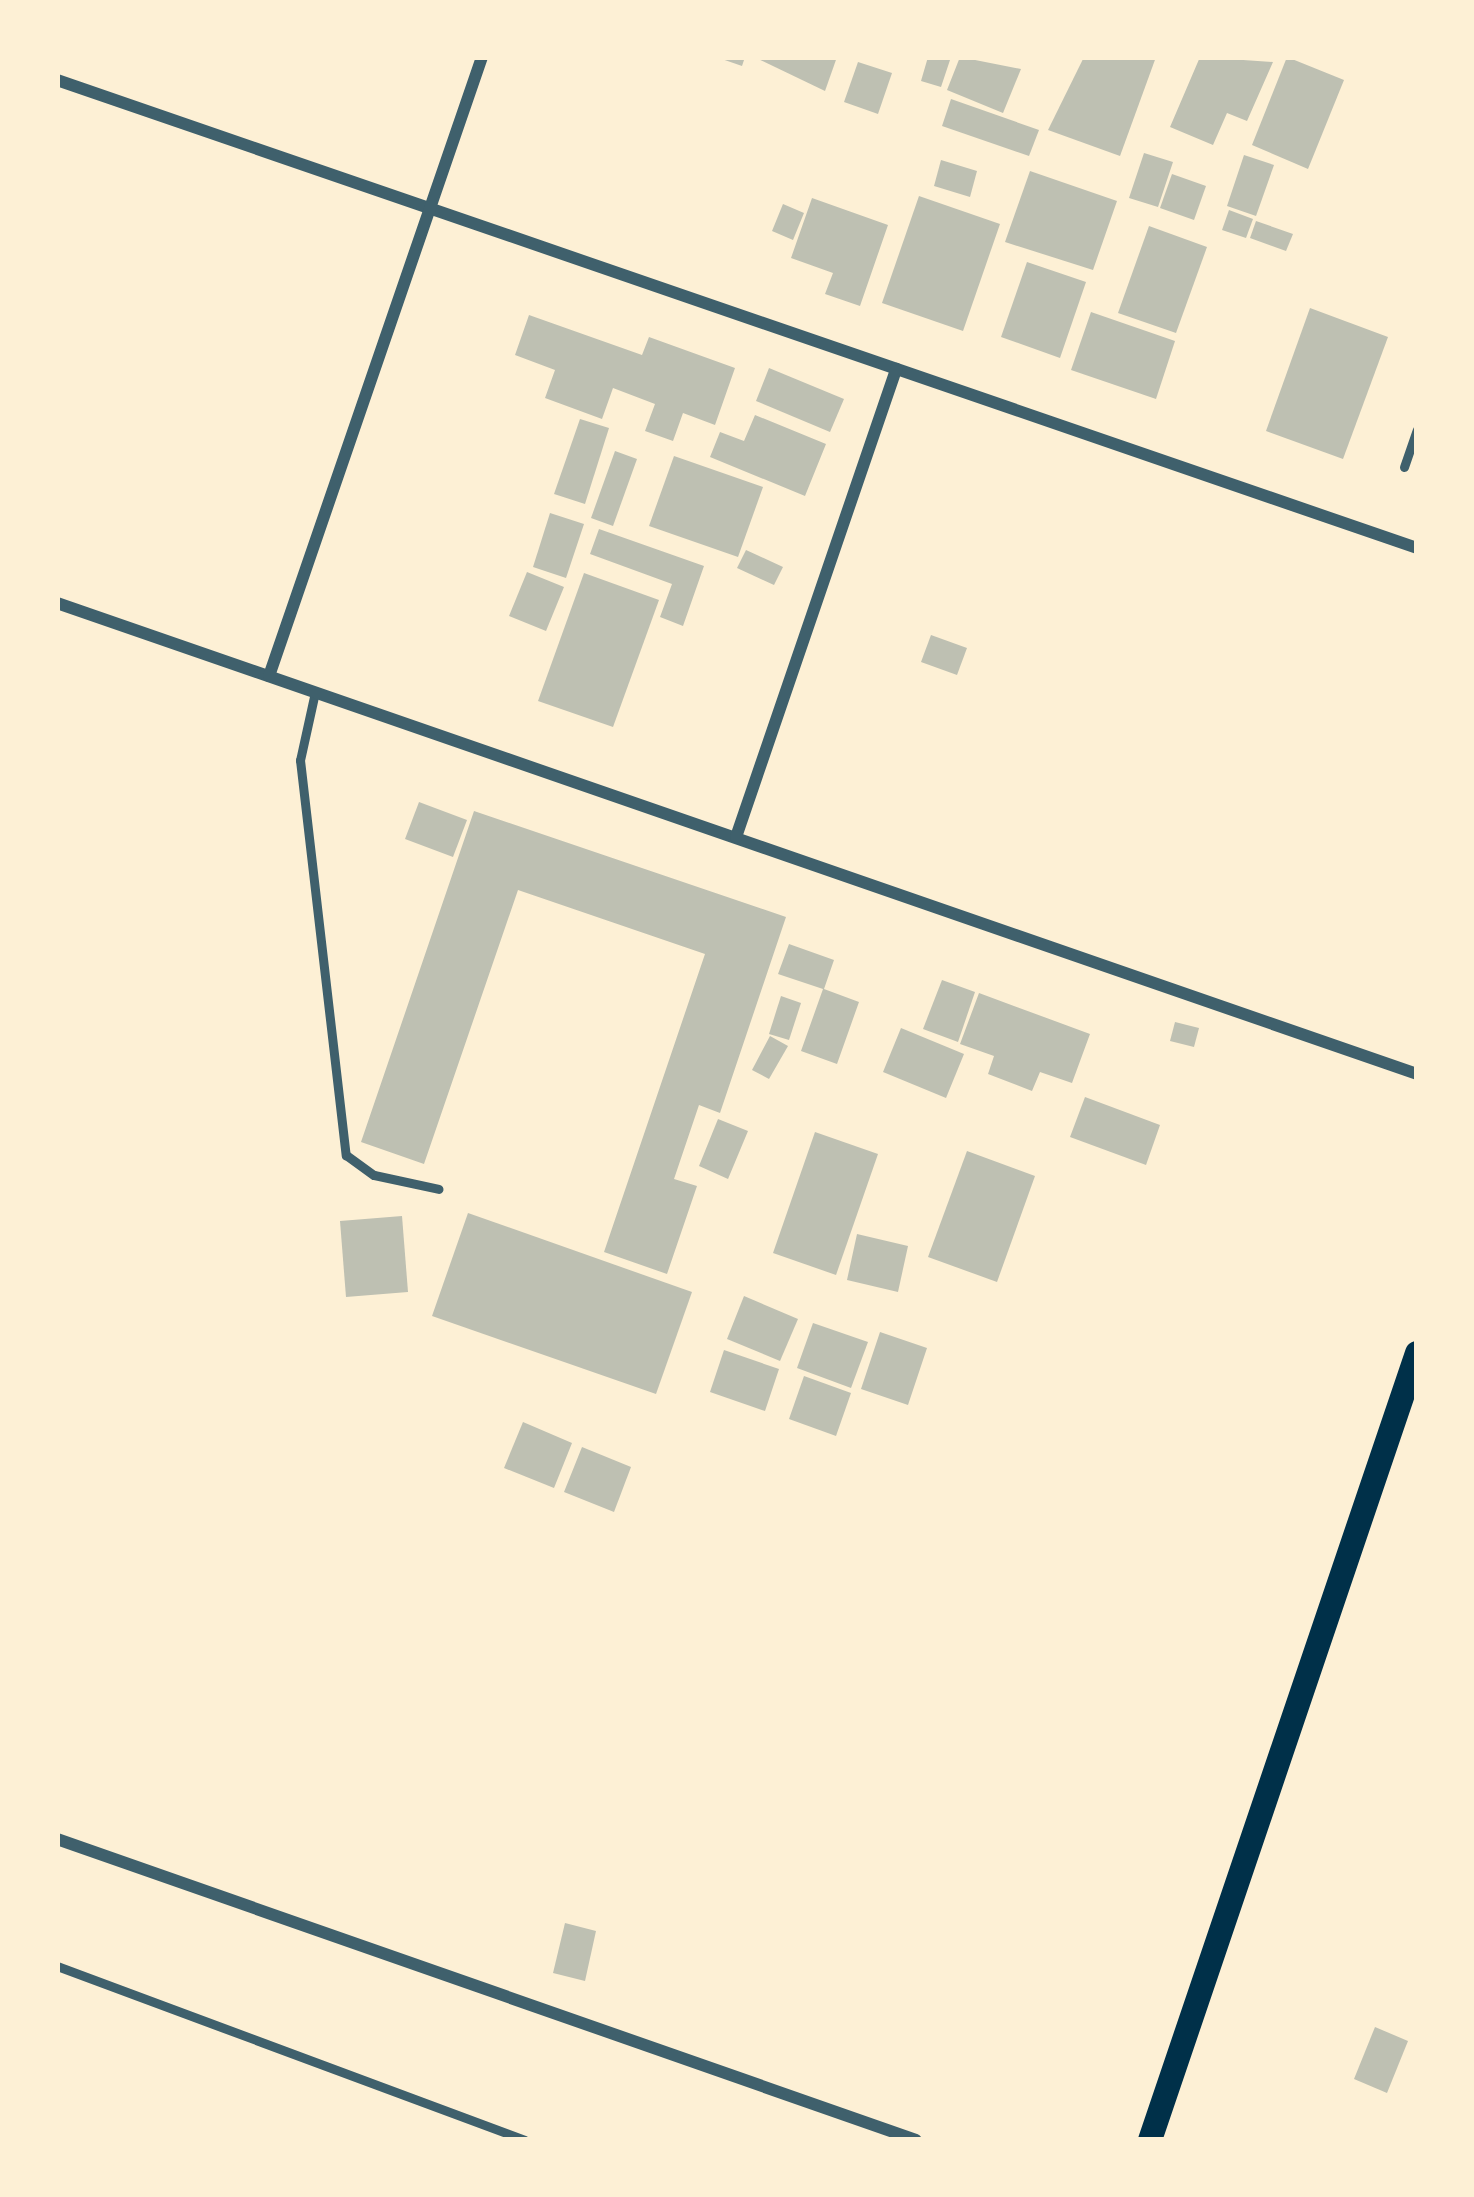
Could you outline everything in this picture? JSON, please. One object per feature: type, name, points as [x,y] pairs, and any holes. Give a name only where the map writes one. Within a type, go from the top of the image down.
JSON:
[{"type":"main road","points":[[1150,2140],[1417,1353]]},
{"type":"street","points":[[269,676],[482,57]]},
{"type":"street","points":[[57,80],[1417,548]]},
{"type":"street","points":[[736,838],[896,369]]},
{"type":"street","points":[[57,603],[1417,1074]]},
{"type":"street","points":[[57,1839],[916,2140]]},
{"type":"lane","points":[[1404,467],[1417,430]]},
{"type":"lane","points":[[315,692],[300,760],[346,1155],[374,1174],[439,1189]]},
{"type":"lane","points":[[57,1966],[525,2140]]},
{"type":"building","points":[[716,57],[745,57],[742,66]]},
{"type":"building","points":[[754,57],[837,57],[825,91]]},
{"type":"building","points":[[928,57],[951,57],[941,87],[921,81]]},
{"type":"building","points":[[960,57],[1021,69],[1003,113],[947,90]]},
{"type":"building","points":[[1084,57],[1156,57],[1120,156],[1048,130]]},
{"type":"building","points":[[1200,57],[1273,62],[1247,121],[1227,113],[1213,145],[1170,127]]},
{"type":"building","points":[[1287,57],[1344,80],[1308,169],[1252,145]]},
{"type":"building","points":[[858,62],[892,73],[878,114],[844,102]]},
{"type":"building","points":[[951,99],[1039,130],[1029,156],[942,126]]},
{"type":"building","points":[[1144,153],[1173,162],[1158,207],[1129,198]]},
{"type":"building","points":[[1244,155],[1274,165],[1256,216],[1227,206]]},
{"type":"building","points":[[941,160],[977,171],[970,197],[934,186]]},
{"type":"building","points":[[1030,171],[1117,201],[1093,270],[1005,242]]},
{"type":"building","points":[[1172,174],[1206,186],[1194,220],[1160,208]]},
{"type":"building","points":[[919,196],[1000,224],[963,331],[882,303]]},
{"type":"building","points":[[812,198],[888,225],[860,306],[825,294],[833,273],[791,258]]},
{"type":"building","points":[[783,204],[804,213],[793,240],[772,231]]},
{"type":"building","points":[[1229,210],[1253,219],[1246,238],[1222,230]]},
{"type":"building","points":[[1256,221],[1293,234],[1286,251],[1250,238]]},
{"type":"building","points":[[1149,226],[1207,247],[1176,333],[1118,313]]},
{"type":"building","points":[[1027,262],[1086,282],[1060,358],[1001,337]]},
{"type":"building","points":[[1310,308],[1388,337],[1343,459],[1266,431]]},
{"type":"building","points":[[1091,312],[1175,341],[1156,399],[1071,370]]},
{"type":"building","points":[[529,315],[642,355],[649,337],[735,368],[715,425],[683,413],[673,441],[645,431],[655,404],[613,388],[602,419],[545,398],[555,370],[515,355]]},
{"type":"building","points":[[769,368],[844,399],[830,432],[756,401]]},
{"type":"building","points":[[755,415],[826,444],[805,496],[710,457],[720,432],[744,441]]},
{"type":"building","points":[[580,419],[609,428],[585,504],[554,494]]},
{"type":"building","points":[[615,451],[637,459],[613,526],[591,518]]},
{"type":"building","points":[[674,456],[763,487],[738,557],[649,526]]},
{"type":"building","points":[[550,513],[584,524],[566,578],[533,567]]},
{"type":"building","points":[[599,529],[704,566],[683,626],[660,617],[672,584],[590,554]]},
{"type":"building","points":[[746,550],[783,567],[774,585],[737,568]]},
{"type":"building","points":[[527,572],[564,587],[546,631],[509,616]]},
{"type":"building","points":[[584,573],[659,600],[613,727],[538,701]]},
{"type":"building","points":[[931,635],[967,648],[957,675],[921,662]]},
{"type":"building","points":[[419,802],[467,820],[453,857],[405,839]]},
{"type":"building","points":[[474,811],[786,917],[720,1113],[699,1105],[674,1179],[697,1186],[667,1274],[604,1252],[705,954],[518,890],[424,1164],[361,1142]]},
{"type":"building","points":[[789,944],[834,960],[824,989],[859,1002],[837,1064],[801,1051],[823,989],[778,974]]},
{"type":"building","points":[[942,980],[975,992],[958,1042],[923,1029]]},
{"type":"building","points":[[979,993],[1090,1034],[1072,1083],[1040,1072],[1032,1091],[988,1074],[994,1056],[960,1044]]},
{"type":"building","points":[[781,996],[801,1003],[789,1040],[769,1034]]},
{"type":"building","points":[[1175,1022],[1199,1028],[1194,1047],[1170,1041]]},
{"type":"building","points":[[901,1028],[964,1054],[946,1098],[883,1072]]},
{"type":"building","points":[[770,1036],[788,1046],[769,1079],[752,1070]]},
{"type":"building","points":[[1085,1097],[1160,1125],[1146,1165],[1070,1137]]},
{"type":"building","points":[[718,1119],[748,1131],[728,1179],[699,1166]]},
{"type":"building","points":[[815,1132],[878,1154],[836,1275],[773,1253]]},
{"type":"building","points":[[967,1151],[1035,1176],[997,1282],[928,1257]]},
{"type":"building","points":[[468,1213],[692,1292],[656,1394],[432,1316]]},
{"type":"building","points":[[402,1216],[408,1292],[346,1297],[340,1221]]},
{"type":"building","points":[[857,1234],[908,1246],[898,1292],[847,1280]]},
{"type":"building","points":[[744,1296],[798,1319],[780,1361],[727,1339]]},
{"type":"building","points":[[813,1323],[868,1342],[851,1388],[797,1368]]},
{"type":"building","points":[[880,1332],[927,1348],[908,1405],[861,1389]]},
{"type":"building","points":[[724,1350],[779,1369],[765,1411],[710,1392]]},
{"type":"building","points":[[804,1376],[851,1393],[836,1436],[789,1419]]},
{"type":"building","points":[[523,1422],[572,1443],[554,1488],[504,1468]]},
{"type":"building","points":[[582,1447],[631,1467],[614,1512],[564,1492]]},
{"type":"building","points":[[565,1923],[596,1931],[585,1981],[553,1973]]},
{"type":"building","points":[[1375,2027],[1408,2041],[1387,2093],[1354,2079]]}]
